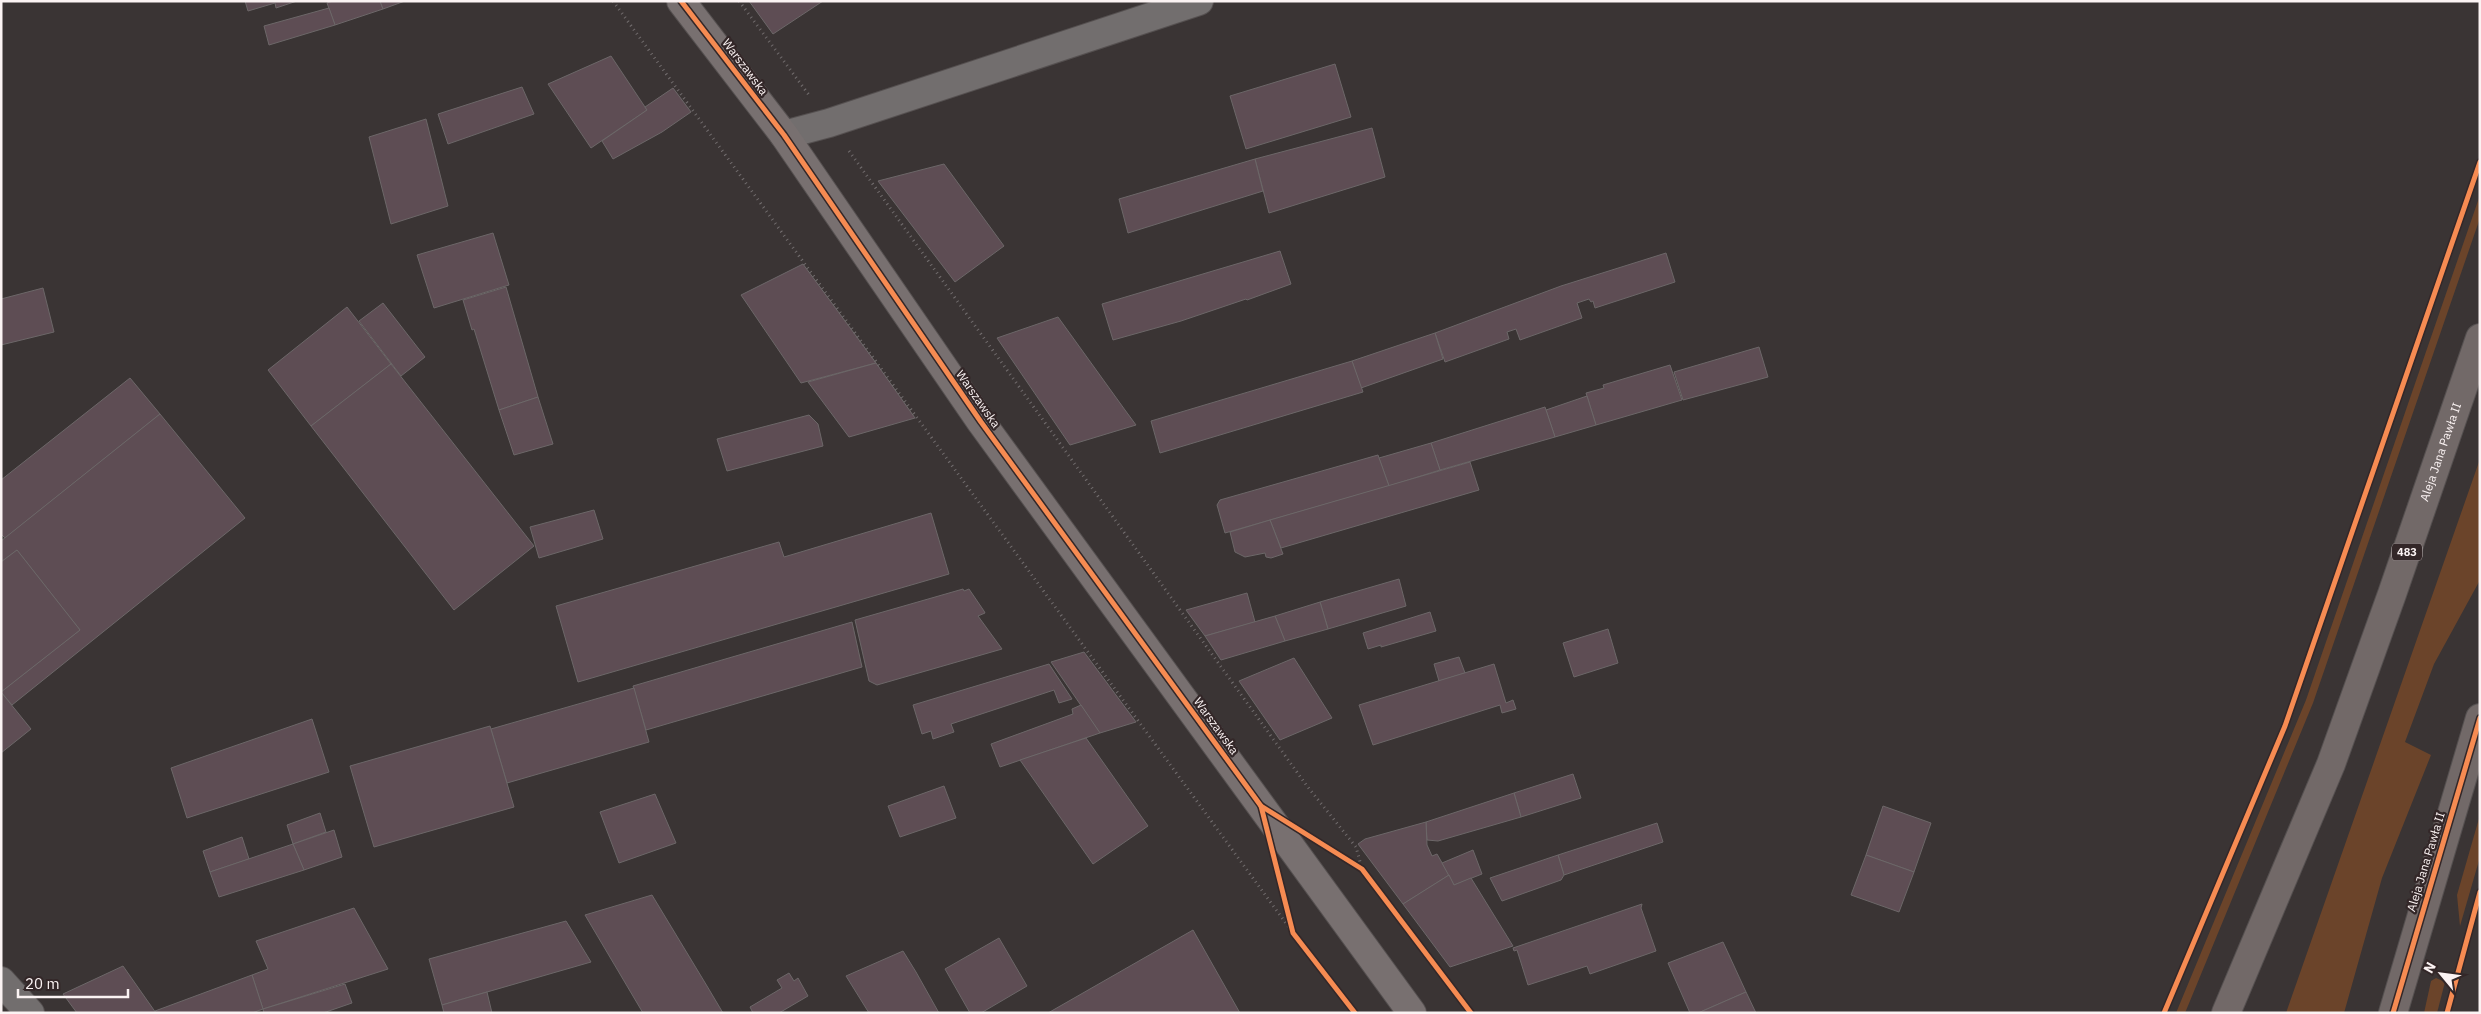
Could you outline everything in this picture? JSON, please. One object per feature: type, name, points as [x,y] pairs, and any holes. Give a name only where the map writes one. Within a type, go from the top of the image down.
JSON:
[{"type":"main road","name":"Aleja Jana Pawła II","points":[[2226,1013],[2331,764],[2480,338]]},
{"type":"main road","name":"Aleja Jana Pawła II","points":[[2394,1013],[2480,718]]},
{"type":"street","name":"Warszawska","points":[[681,1],[784,135],[981,422],[1412,1013]]},
{"type":"street","points":[[784,135],[829,123],[1199,1]]},
{"type":"street","points":[[1,981],[30,1013]]},
{"type":"path","points":[[613,1],[1293,933]]},
{"type":"path","points":[[739,1],[1307,786],[1356,847],[1362,869]]},
{"type":"path","points":[[1354,864],[1362,869]]},
{"type":"path","points":[[1288,915],[1293,933]]},
{"type":"shaded area","points":[[2480,195],[2480,218],[2313,703],[2185,1013],[2176,1013],[2306,700]]},
{"type":"shaded area","points":[[2480,459],[2480,580],[2434,664],[2405,742],[2431,755],[2382,878],[2344,1013],[2286,1013]]},
{"type":"shaded area","points":[[2480,815],[2480,857],[2460,926],[2457,895]]},
{"type":"shaded area","points":[[2436,978],[2445,982],[2437,1013],[2424,1013],[2431,981]]},
{"type":"building","points":[[245,1],[297,1],[276,8],[275,3],[248,11]]},
{"type":"building","points":[[333,1],[380,1],[383,9],[335,25],[327,3]]},
{"type":"building","points":[[380,1],[405,1],[383,9]]},
{"type":"building","points":[[749,1],[823,1],[773,34]]},
{"type":"building","points":[[329,8],[335,25],[269,45],[264,26]]},
{"type":"building","points":[[611,56],[647,110],[591,148],[548,84]]},
{"type":"building","points":[[1335,64],[1351,117],[1246,149],[1230,96]]},
{"type":"building","points":[[522,87],[534,114],[448,144],[438,114]]},
{"type":"building","points":[[673,88],[691,112],[662,132],[613,159],[602,141],[647,110],[645,107]]},
{"type":"building","points":[[426,119],[448,206],[391,224],[369,137]]},
{"type":"building","points":[[1372,128],[1385,177],[1269,213],[1255,159]]},
{"type":"building","points":[[1255,159],[1263,191],[1128,233],[1119,199]]},
{"type":"building","points":[[944,164],[1004,246],[955,282],[878,181]]},
{"type":"building","points":[[493,233],[509,285],[434,308],[417,255]]},
{"type":"building","points":[[1280,251],[1291,284],[1181,321],[1113,340],[1102,304]]},
{"type":"building","points":[[1666,253],[1675,282],[1595,308],[1593,301],[1591,302],[1589,299],[1577,303],[1582,318],[1520,340],[1516,329],[1507,332],[1509,339],[1445,362],[1435,333],[1561,286]]},
{"type":"building","points":[[803,264],[876,363],[801,383],[741,295]]},
{"type":"building","points":[[506,287],[538,397],[499,410],[463,300]]},
{"type":"building","points":[[43,288],[54,332],[1,345],[1,299]]},
{"type":"building","points":[[383,303],[425,357],[401,376],[359,321]]},
{"type":"building","points":[[347,307],[391,364],[311,426],[268,370]]},
{"type":"building","points":[[1058,317],[1136,425],[1070,445],[997,338]]},
{"type":"building","points":[[1435,333],[1443,359],[1361,388],[1352,361]]},
{"type":"building","points":[[1759,347],[1768,377],[1683,400],[1674,372]]},
{"type":"building","points":[[1352,361],[1363,392],[1160,453],[1151,421]]},
{"type":"building","points":[[876,363],[915,418],[849,437],[808,382]]},
{"type":"building","points":[[391,364],[534,546],[454,610],[311,426]]},
{"type":"building","points":[[1670,365],[1682,400],[1596,425],[1586,393],[1604,388],[1603,385]]},
{"type":"building","points":[[130,378],[160,414],[5,538],[1,534],[1,480]]},
{"type":"building","points":[[1587,396],[1596,425],[1555,437],[1546,410]]},
{"type":"building","points":[[538,397],[553,444],[514,455],[499,410]]},
{"type":"building","points":[[1545,407],[1555,437],[1440,470],[1431,443]]},
{"type":"building","points":[[160,414],[245,518],[12,705],[1,692],[80,630],[17,550],[1,562],[1,541]]},
{"type":"building","points":[[809,415],[818,424],[823,446],[727,471],[717,439]]},
{"type":"building","points":[[1431,443],[1440,470],[1389,486],[1379,458]]},
{"type":"building","points":[[1378,455],[1389,486],[1225,533],[1217,505],[1220,500]]},
{"type":"building","points":[[1470,462],[1479,490],[1281,548],[1270,520]]},
{"type":"building","points":[[594,510],[603,539],[539,558],[530,527]]},
{"type":"building","points":[[931,513],[949,574],[578,682],[556,606],[779,542],[784,557]]},
{"type":"building","points":[[1270,520],[1283,554],[1271,558],[1266,557],[1265,553],[1245,557],[1235,552],[1230,532]]},
{"type":"building","points":[[17,550],[80,630],[1,692],[1,562]]},
{"type":"building","points":[[1399,579],[1406,606],[1328,629],[1320,602]]},
{"type":"building","points":[[963,589],[964,591],[969,589],[984,611],[985,613],[978,616],[1002,649],[877,685],[869,681],[855,620]]},
{"type":"building","points":[[1247,593],[1255,622],[1205,636],[1186,610]]},
{"type":"building","points":[[1320,602],[1328,629],[1285,641],[1275,616]]},
{"type":"building","points":[[1430,612],[1436,631],[1368,649],[1363,633]]},
{"type":"building","points":[[1275,616],[1285,641],[1221,660],[1205,636]]},
{"type":"building","points":[[852,622],[862,667],[646,730],[633,686]]},
{"type":"building","points":[[1608,629],[1618,663],[1574,677],[1563,643]]},
{"type":"building","points":[[1084,652],[1136,722],[1100,733],[1051,662]]},
{"type":"building","points":[[1459,657],[1465,673],[1439,681],[1434,664]]},
{"type":"building","points":[[1294,658],[1332,718],[1280,740],[1239,681]]},
{"type":"building","points":[[1049,664],[1072,699],[1059,703],[1054,690],[951,724],[954,732],[933,739],[931,731],[922,734],[913,705]]},
{"type":"building","points":[[1494,664],[1506,703],[1513,700],[1516,709],[1502,713],[1500,705],[1373,745],[1359,705]]},
{"type":"building","points":[[634,688],[649,742],[507,783],[491,729]]},
{"type":"building","points":[[1,692],[31,729],[1,753]]},
{"type":"building","points":[[1081,705],[1100,733],[1000,767],[991,744],[1073,714],[1072,709]]},
{"type":"building","points":[[312,719],[329,772],[187,818],[171,768]]},
{"type":"building","points":[[490,726],[514,807],[374,847],[350,766]]},
{"type":"building","points":[[1086,738],[1148,826],[1093,864],[1020,760]]},
{"type":"building","points":[[1573,774],[1581,798],[1521,817],[1514,793]]},
{"type":"building","points":[[944,786],[956,818],[900,837],[888,806]]},
{"type":"building","points":[[1514,793],[1521,817],[1438,841],[1427,840],[1426,822]]},
{"type":"building","points":[[655,794],[676,843],[619,863],[600,812]]},
{"type":"building","points":[[1883,806],[1931,823],[1914,872],[1866,855]]},
{"type":"building","points":[[320,813],[326,832],[293,844],[287,825]]},
{"type":"building","points":[[1426,822],[1427,845],[1432,856],[1437,854],[1449,875],[1403,904],[1358,844],[1365,839]]},
{"type":"building","points":[[1657,823],[1663,842],[1564,875],[1558,855]]},
{"type":"building","points":[[334,830],[342,857],[304,870],[293,844]]},
{"type":"building","points":[[242,837],[249,859],[210,872],[203,851]]},
{"type":"building","points":[[293,844],[304,870],[219,897],[210,872]]},
{"type":"building","points":[[1473,850],[1482,874],[1454,885],[1442,863]]},
{"type":"building","points":[[1558,855],[1564,875],[1561,880],[1502,901],[1490,878]]},
{"type":"building","points":[[1866,855],[1914,872],[1899,912],[1851,895]]},
{"type":"building","points":[[1449,875],[1454,885],[1471,878],[1513,946],[1450,967],[1403,904]]},
{"type":"building","points":[[652,895],[723,1013],[643,1013],[585,915]]},
{"type":"building","points":[[1642,904],[1641,908],[1656,951],[1590,974],[1587,966],[1528,985],[1517,950],[1514,951],[1513,948]]},
{"type":"building","points":[[354,908],[388,969],[263,1009],[252,975],[268,969],[256,941]]},
{"type":"building","points":[[566,921],[591,962],[442,1005],[429,959]]},
{"type":"building","points":[[1193,930],[1240,1013],[1048,1013]]},
{"type":"building","points":[[999,938],[1027,986],[981,1013],[970,1013],[945,969]]},
{"type":"building","points":[[1723,942],[1746,992],[1698,1013],[1690,1013],[1668,963]]},
{"type":"building","points":[[903,951],[939,1013],[869,1013],[846,976]]},
{"type":"building","points":[[123,966],[156,1013],[77,1013],[63,994]]},
{"type":"building","points":[[789,973],[794,981],[798,978],[808,996],[779,1013],[753,1013],[750,1007],[782,988],[777,980]]},
{"type":"building","points":[[252,975],[263,1009],[252,1013],[156,1013],[155,1011]]},
{"type":"building","points":[[345,984],[352,1003],[323,1013],[264,1013],[263,1009]]},
{"type":"building","points":[[487,992],[492,1013],[444,1013],[442,1005]]},
{"type":"building","points":[[1746,992],[1756,1013],[1698,1013]]},
{"type":"cycle path","points":[[681,1],[784,135],[981,422],[1261,806],[1362,869],[1471,1013]]},
{"type":"cycle path","points":[[2164,1013],[2285,726],[2480,162]]},
{"type":"cycle path","points":[[2393,1013],[2480,718]]},
{"type":"cycle path","points":[[1261,806],[1293,933],[1355,1013]]},
{"type":"cycle path","points":[[2447,1013],[2480,892]]}]
